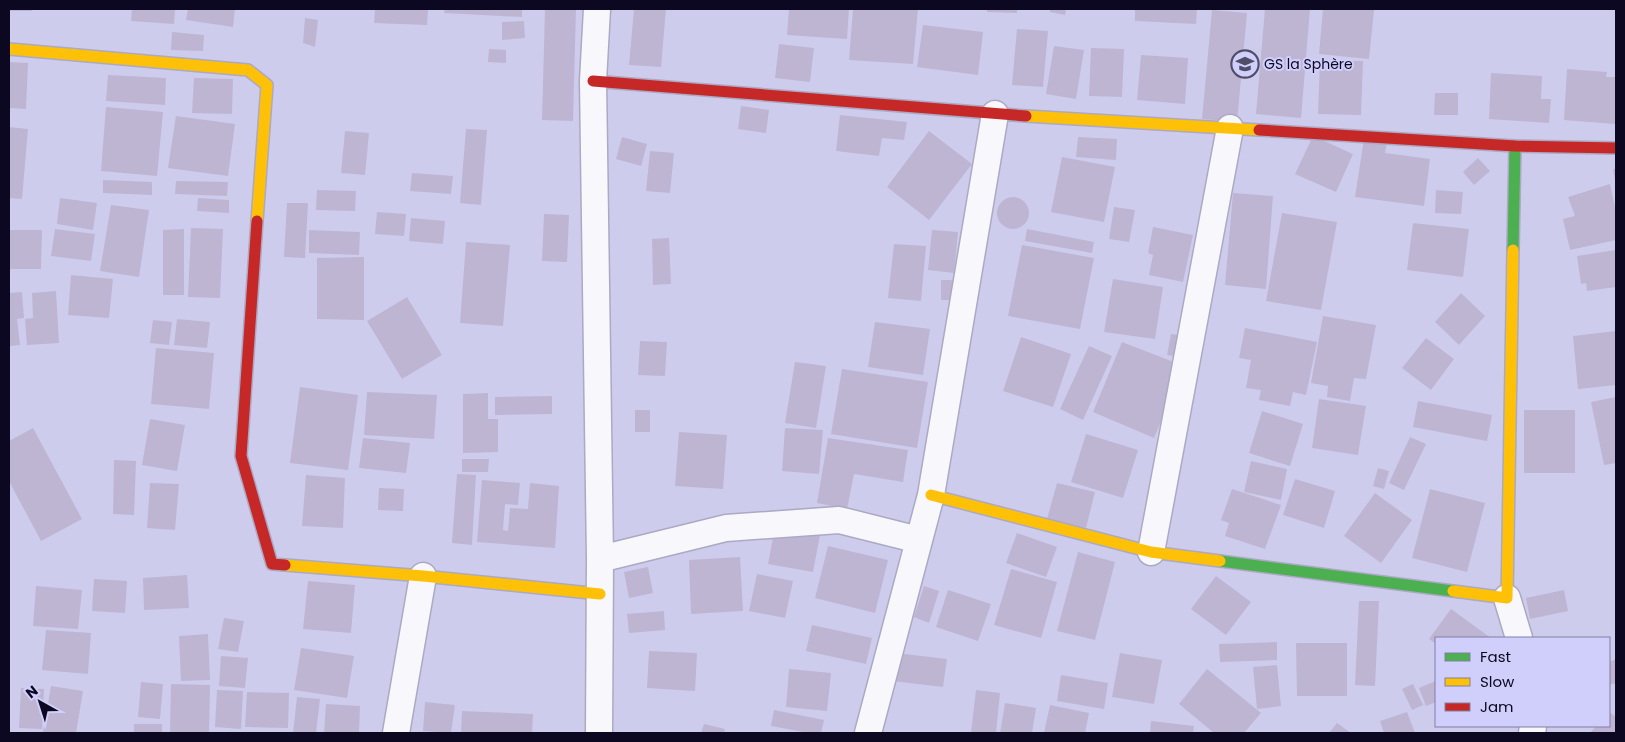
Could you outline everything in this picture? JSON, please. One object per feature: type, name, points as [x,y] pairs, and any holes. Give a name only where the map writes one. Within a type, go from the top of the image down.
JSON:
[{"type":"street","points":[[598,9],[593,81],[600,559],[599,733]]},
{"type":"street","points":[[9,49],[248,70],[268,85],[242,456],[272,564],[423,576],[600,594]]},
{"type":"street","points":[[593,81],[994,114],[1515,146],[1616,148]]},
{"type":"street","points":[[868,733],[931,495],[994,114]]},
{"type":"street","points":[[1151,552],[1230,128]]},
{"type":"street","points":[[1515,146],[1507,598],[1519,637]]},
{"type":"street","points":[[931,495],[1151,552],[1507,598]]},
{"type":"street","points":[[600,559],[726,528],[840,520],[919,540]]},
{"type":"street","points":[[396,733],[423,576]]},
{"type":"building","points":[[9,9],[32,9],[32,11],[9,11]]},
{"type":"building","points":[[132,9],[175,9],[174,24],[131,21]]},
{"type":"building","points":[[188,9],[235,9],[233,27],[186,20]]},
{"type":"building","points":[[375,9],[428,9],[427,25],[374,23]]},
{"type":"building","points":[[445,9],[522,9],[522,17],[444,13]]},
{"type":"building","points":[[545,9],[576,9],[573,121],[542,120]]},
{"type":"building","points":[[634,9],[666,9],[661,67],[629,65]]},
{"type":"building","points":[[789,9],[849,9],[847,39],[787,35]]},
{"type":"building","points":[[853,9],[918,9],[913,64],[849,60]]},
{"type":"building","points":[[987,9],[1017,9],[1017,13],[987,12]]},
{"type":"building","points":[[1050,9],[1066,9],[1065,15],[1050,12]]},
{"type":"building","points":[[1135,9],[1197,9],[1196,24],[1135,21]]},
{"type":"building","points":[[1265,9],[1310,9],[1301,118],[1256,114]]},
{"type":"building","points":[[1323,9],[1374,10],[1369,59],[1319,54]]},
{"type":"building","points":[[1212,10],[1247,13],[1237,122],[1202,119]]},
{"type":"building","points":[[305,18],[318,20],[315,47],[303,43]]},
{"type":"building","points":[[524,21],[525,38],[502,40],[502,22]]},
{"type":"building","points":[[923,25],[983,32],[978,75],[917,67]]},
{"type":"building","points":[[1017,29],[1048,31],[1043,87],[1012,85]]},
{"type":"building","points":[[172,32],[204,35],[203,51],[171,50]]},
{"type":"building","points":[[779,44],[814,48],[810,82],[775,78]]},
{"type":"building","points":[[1054,46],[1084,50],[1076,99],[1046,94]]},
{"type":"building","points":[[1091,48],[1124,49],[1122,97],[1089,96]]},
{"type":"building","points":[[489,49],[506,50],[506,63],[488,62]]},
{"type":"building","points":[[1141,55],[1188,58],[1185,104],[1137,100]]},
{"type":"building","points":[[1320,61],[1363,61],[1361,115],[1318,114]]},
{"type":"building","points":[[9,62],[28,63],[26,109],[9,108]]},
{"type":"building","points":[[1567,69],[1607,72],[1606,77],[1616,77],[1615,124],[1564,120]]},
{"type":"building","points":[[1491,73],[1542,76],[1541,99],[1551,99],[1549,123],[1489,119]]},
{"type":"building","points":[[108,75],[166,78],[165,105],[106,101]]},
{"type":"building","points":[[194,78],[233,79],[232,114],[192,113]]},
{"type":"building","points":[[1435,93],[1458,93],[1458,115],[1434,115]]},
{"type":"building","points":[[741,106],[769,110],[766,133],[738,129]]},
{"type":"building","points":[[106,107],[163,112],[157,176],[101,171]]},
{"type":"building","points":[[840,115],[907,122],[904,140],[882,138],[879,156],[836,151]]},
{"type":"building","points":[[176,116],[235,124],[228,176],[168,168]]},
{"type":"building","points":[[9,127],[28,129],[22,199],[9,198]]},
{"type":"building","points":[[466,129],[487,130],[481,205],[460,203]]},
{"type":"building","points":[[345,131],[369,133],[365,175],[341,173]]},
{"type":"building","points":[[929,131],[972,164],[929,220],[887,187]]},
{"type":"building","points":[[1313,136],[1353,154],[1336,192],[1295,174]]},
{"type":"building","points":[[622,137],[647,144],[641,166],[616,159]]},
{"type":"building","points":[[1078,137],[1117,139],[1116,160],[1076,157]]},
{"type":"building","points":[[1364,139],[1387,142],[1385,153],[1430,159],[1424,206],[1355,197]]},
{"type":"building","points":[[650,151],[674,153],[670,193],[646,191]]},
{"type":"building","points":[[1062,157],[1115,167],[1104,222],[1051,212]]},
{"type":"building","points":[[1478,158],[1490,171],[1474,185],[1463,172]]},
{"type":"building","points":[[1613,169],[1616,169],[1616,181],[1615,181]]},
{"type":"building","points":[[412,173],[453,176],[451,194],[410,191]]},
{"type":"building","points":[[103,180],[152,182],[152,195],[103,193]]},
{"type":"building","points":[[176,181],[228,182],[227,196],[175,194]]},
{"type":"building","points":[[1610,184],[1616,212],[1616,240],[1570,250],[1563,219],[1575,216],[1568,197]]},
{"type":"building","points":[[317,190],[356,191],[355,211],[316,210]]},
{"type":"building","points":[[1436,190],[1463,192],[1461,214],[1435,213]]},
{"type":"building","points":[[1233,193],[1273,196],[1266,289],[1225,285]]},
{"type":"building","points":[[1013,197],[1019,198],[1024,202],[1028,207],[1028,219],[1024,224],[1019,228],[1013,229],[1007,228],[1002,224],[998,219],[997,213],[998,207],[1002,202],[1007,198]]},
{"type":"building","points":[[60,198],[97,203],[93,230],[57,224]]},
{"type":"building","points":[[198,198],[229,200],[229,213],[197,211]]},
{"type":"building","points":[[287,203],[308,203],[305,258],[284,257]]},
{"type":"building","points":[[111,205],[149,210],[139,277],[100,271]]},
{"type":"building","points":[[1114,207],[1135,210],[1129,242],[1109,239]]},
{"type":"building","points":[[377,212],[406,214],[404,236],[375,234]]},
{"type":"building","points":[[1282,213],[1337,222],[1321,310],[1266,301]]},
{"type":"building","points":[[544,214],[569,215],[567,262],[542,261]]},
{"type":"building","points":[[411,218],[445,221],[443,244],[409,241]]},
{"type":"building","points":[[1413,223],[1469,229],[1463,277],[1407,270]]},
{"type":"building","points":[[1153,227],[1193,235],[1183,282],[1149,275],[1153,255],[1148,253]]},
{"type":"building","points":[[191,228],[223,229],[220,298],[188,297]]},
{"type":"building","points":[[55,229],[95,234],[91,261],[51,256]]},
{"type":"building","points":[[184,229],[184,295],[163,295],[163,230]]},
{"type":"building","points":[[1027,229],[1094,242],[1092,253],[1025,241]]},
{"type":"building","points":[[9,230],[42,230],[41,269],[9,269]]},
{"type":"building","points":[[309,230],[360,232],[359,255],[309,253]]},
{"type":"building","points":[[932,230],[958,232],[954,273],[928,270]]},
{"type":"building","points":[[669,238],[671,284],[653,285],[652,239]]},
{"type":"building","points":[[466,242],[510,245],[503,326],[460,323]]},
{"type":"building","points":[[894,244],[926,246],[921,301],[888,298]]},
{"type":"building","points":[[1022,245],[1094,258],[1080,329],[1008,316]]},
{"type":"building","points":[[1616,250],[1616,287],[1587,291],[1586,283],[1581,284],[1577,256]]},
{"type":"building","points":[[364,257],[364,320],[317,319],[317,258]]},
{"type":"building","points":[[71,275],[113,279],[109,318],[68,315]]},
{"type":"building","points":[[1113,279],[1163,287],[1155,339],[1104,332]]},
{"type":"building","points":[[941,280],[953,280],[953,300],[941,300]]},
{"type":"building","points":[[56,291],[59,343],[27,345],[25,319],[33,318],[32,293]]},
{"type":"building","points":[[22,292],[24,318],[17,319],[20,345],[9,346],[9,293]]},
{"type":"building","points":[[1461,293],[1485,316],[1459,345],[1435,322]]},
{"type":"building","points":[[407,297],[442,355],[402,379],[367,321]]},
{"type":"building","points":[[1323,316],[1376,325],[1366,379],[1354,378],[1350,401],[1327,397],[1328,386],[1311,383]]},
{"type":"building","points":[[177,319],[210,322],[207,348],[174,345]]},
{"type":"building","points":[[153,320],[172,322],[169,345],[150,343]]},
{"type":"building","points":[[875,322],[930,329],[923,375],[868,367]]},
{"type":"building","points":[[1245,328],[1317,342],[1306,395],[1293,392],[1290,406],[1259,400],[1261,390],[1246,388],[1251,360],[1239,358]]},
{"type":"building","points":[[1616,331],[1616,385],[1578,389],[1573,336]]},
{"type":"building","points":[[1171,334],[1186,336],[1182,357],[1167,355]]},
{"type":"building","points":[[1021,337],[1071,354],[1053,407],[1003,391]]},
{"type":"building","points":[[1426,338],[1454,359],[1431,390],[1402,368]]},
{"type":"building","points":[[640,341],[667,342],[665,376],[638,375]]},
{"type":"building","points":[[1122,342],[1184,366],[1154,438],[1093,412]]},
{"type":"building","points":[[1089,346],[1112,356],[1083,420],[1060,409]]},
{"type":"building","points":[[156,348],[214,353],[209,409],[151,404]]},
{"type":"building","points":[[795,362],[826,366],[816,428],[785,423]]},
{"type":"building","points":[[842,369],[928,382],[917,448],[831,434]]},
{"type":"building","points":[[300,387],[358,395],[348,470],[290,463]]},
{"type":"building","points":[[367,392],[437,395],[434,439],[364,435]]},
{"type":"building","points":[[488,393],[488,419],[498,419],[498,452],[463,453],[463,394]]},
{"type":"building","points":[[552,396],[552,414],[495,415],[495,397]]},
{"type":"building","points":[[1616,397],[1616,463],[1604,465],[1591,402]]},
{"type":"building","points":[[1319,399],[1366,406],[1358,455],[1312,448]]},
{"type":"building","points":[[1418,401],[1492,415],[1487,441],[1413,427]]},
{"type":"building","points":[[635,410],[650,410],[650,432],[635,432]]},
{"type":"building","points":[[1524,410],[1575,410],[1575,473],[1524,473]]},
{"type":"building","points":[[1262,411],[1303,424],[1290,466],[1249,453]]},
{"type":"building","points":[[150,419],[185,425],[177,471],[142,465]]},
{"type":"building","points":[[33,428],[82,519],[41,541],[9,481],[9,441]]},
{"type":"building","points":[[785,428],[823,430],[819,474],[782,471]]},
{"type":"building","points":[[679,432],[727,435],[723,489],[675,486]]},
{"type":"building","points":[[1086,434],[1138,450],[1123,498],[1071,482]]},
{"type":"building","points":[[1410,437],[1426,444],[1404,490],[1389,483]]},
{"type":"building","points":[[363,438],[410,443],[406,473],[359,468]]},
{"type":"building","points":[[828,438],[908,450],[903,482],[854,474],[847,509],[817,503]]},
{"type":"building","points":[[462,459],[489,459],[488,472],[462,472]]},
{"type":"building","points":[[114,460],[136,461],[134,515],[113,514]]},
{"type":"building","points":[[1251,461],[1287,469],[1281,500],[1244,492]]},
{"type":"building","points":[[1378,468],[1389,471],[1384,489],[1373,486]]},
{"type":"building","points":[[457,474],[476,475],[472,545],[452,543]]},
{"type":"building","points":[[306,475],[345,478],[343,528],[302,526]]},
{"type":"building","points":[[1295,479],[1335,491],[1324,528],[1283,515]]},
{"type":"building","points":[[482,480],[520,483],[518,505],[505,504],[503,530],[508,531],[510,508],[528,509],[530,483],[559,486],[555,548],[477,542]]},
{"type":"building","points":[[150,483],[179,484],[175,530],[147,528]]},
{"type":"building","points":[[1057,483],[1095,492],[1086,528],[1047,519]]},
{"type":"building","points":[[379,488],[404,489],[403,511],[378,510]]},
{"type":"building","points":[[1232,489],[1281,505],[1265,549],[1225,536],[1229,523],[1221,520]]},
{"type":"building","points":[[1430,489],[1485,503],[1467,572],[1412,558]]},
{"type":"building","points":[[1375,493],[1412,520],[1381,563],[1344,536]]},
{"type":"building","points":[[775,527],[820,535],[813,572],[768,564]]},
{"type":"building","points":[[1017,533],[1057,547],[1046,577],[1006,563]]},
{"type":"building","points":[[828,546],[888,560],[875,613],[815,598]]},
{"type":"building","points":[[1078,552],[1115,562],[1095,640],[1057,631]]},
{"type":"building","points":[[740,557],[743,611],[691,614],[689,560]]},
{"type":"building","points":[[648,567],[653,593],[629,598],[624,572]]},
{"type":"building","points":[[1011,569],[1057,582],[1041,638],[994,625]]},
{"type":"building","points":[[757,574],[793,581],[785,618],[749,611]]},
{"type":"building","points":[[187,575],[189,608],[144,610],[143,578]]},
{"type":"building","points":[[1216,576],[1251,602],[1226,635],[1191,609]]},
{"type":"building","points":[[94,579],[127,581],[125,613],[92,611]]},
{"type":"building","points":[[308,581],[355,585],[351,633],[303,629]]},
{"type":"building","points":[[36,586],[82,590],[78,629],[33,626]]},
{"type":"building","points":[[924,586],[939,591],[929,623],[914,617]]},
{"type":"building","points":[[948,590],[991,604],[978,641],[936,627]]},
{"type":"building","points":[[1564,590],[1568,611],[1530,619],[1526,598]]},
{"type":"building","points":[[1359,601],[1379,601],[1375,686],[1355,685]]},
{"type":"building","points":[[1451,609],[1490,637],[1435,637],[1435,643],[1429,639]]},
{"type":"building","points":[[664,611],[665,630],[629,633],[627,614]]},
{"type":"building","points":[[224,618],[244,621],[238,652],[218,649]]},
{"type":"building","points":[[812,625],[872,638],[866,664],[806,651]]},
{"type":"building","points":[[46,630],[91,633],[88,674],[42,670]]},
{"type":"building","points":[[208,634],[210,680],[181,681],[179,636]]},
{"type":"building","points":[[1277,642],[1277,660],[1220,662],[1219,644]]},
{"type":"building","points":[[1296,643],[1347,643],[1347,696],[1297,696]]},
{"type":"building","points":[[301,648],[354,656],[347,698],[294,690]]},
{"type":"building","points":[[649,651],[697,653],[695,691],[647,688]]},
{"type":"building","points":[[896,653],[947,659],[943,687],[893,681]]},
{"type":"building","points":[[1120,653],[1162,660],[1154,704],[1112,697]]},
{"type":"building","points":[[221,656],[248,658],[245,688],[219,686]]},
{"type":"building","points":[[1616,659],[1616,683],[1610,685],[1610,662]]},
{"type":"building","points":[[1277,665],[1281,706],[1257,709],[1253,667]]},
{"type":"building","points":[[789,669],[831,673],[827,711],[786,707]]},
{"type":"building","points":[[1207,669],[1261,713],[1244,733],[1214,733],[1179,704]]},
{"type":"building","points":[[1061,675],[1108,683],[1104,709],[1057,701]]},
{"type":"building","points":[[1435,681],[1435,702],[1426,706],[1419,688]]},
{"type":"building","points":[[141,682],[163,684],[160,719],[138,717]]},
{"type":"building","points":[[171,684],[210,685],[209,733],[170,733]]},
{"type":"building","points":[[1413,684],[1423,705],[1412,710],[1402,689]]},
{"type":"building","points":[[51,686],[83,691],[76,733],[43,732]]},
{"type":"building","points":[[21,688],[44,689],[42,729],[19,728]]},
{"type":"building","points":[[217,690],[243,691],[241,729],[215,727]]},
{"type":"building","points":[[976,690],[1000,693],[996,733],[971,733]]},
{"type":"building","points":[[247,692],[289,693],[288,728],[245,727]]},
{"type":"building","points":[[297,697],[320,699],[316,733],[293,733]]},
{"type":"building","points":[[425,702],[455,705],[451,733],[423,731]]},
{"type":"building","points":[[1005,703],[1036,708],[1032,733],[1000,733]]},
{"type":"building","points":[[326,704],[360,706],[359,733],[324,733]]},
{"type":"building","points":[[1050,705],[1089,713],[1085,733],[1044,733]]},
{"type":"building","points":[[774,710],[824,720],[821,733],[809,733],[771,726]]},
{"type":"building","points":[[462,711],[533,714],[532,733],[461,733]]},
{"type":"building","points":[[1407,712],[1415,733],[1384,733],[1380,721]]},
{"type":"building","points":[[1610,713],[1616,717],[1616,733],[1590,733],[1595,727],[1610,727]]},
{"type":"building","points":[[1151,721],[1194,726],[1193,733],[1150,733]]},
{"type":"building","points":[[1337,723],[1351,733],[1329,733]]},
{"type":"building","points":[[134,724],[162,724],[162,733],[134,733]]},
{"type":"building","points":[[704,724],[725,729],[724,733],[701,733]]},
{"type":"traffic: fast","points":[[1513,250],[1515,146]]},
{"type":"traffic: fast","points":[[1220,561],[1453,591]]},
{"type":"traffic: slow","points":[[9,49],[248,70],[267,85],[257,221]]},
{"type":"traffic: slow","points":[[1026,116],[1259,130]]},
{"type":"traffic: slow","points":[[1453,591],[1507,598],[1513,250]]},
{"type":"traffic: slow","points":[[931,495],[1151,552],[1220,561]]},
{"type":"traffic: slow","points":[[285,565],[423,576],[600,594]]},
{"type":"traffic: jam","points":[[593,81],[1026,116]]},
{"type":"traffic: jam","points":[[1259,130],[1515,146],[1616,148]]},
{"type":"traffic: jam","points":[[257,221],[241,456],[272,564],[285,565]]},
{"type":"place","name":"GS la Sphère","points":[[1245,64]]}]
